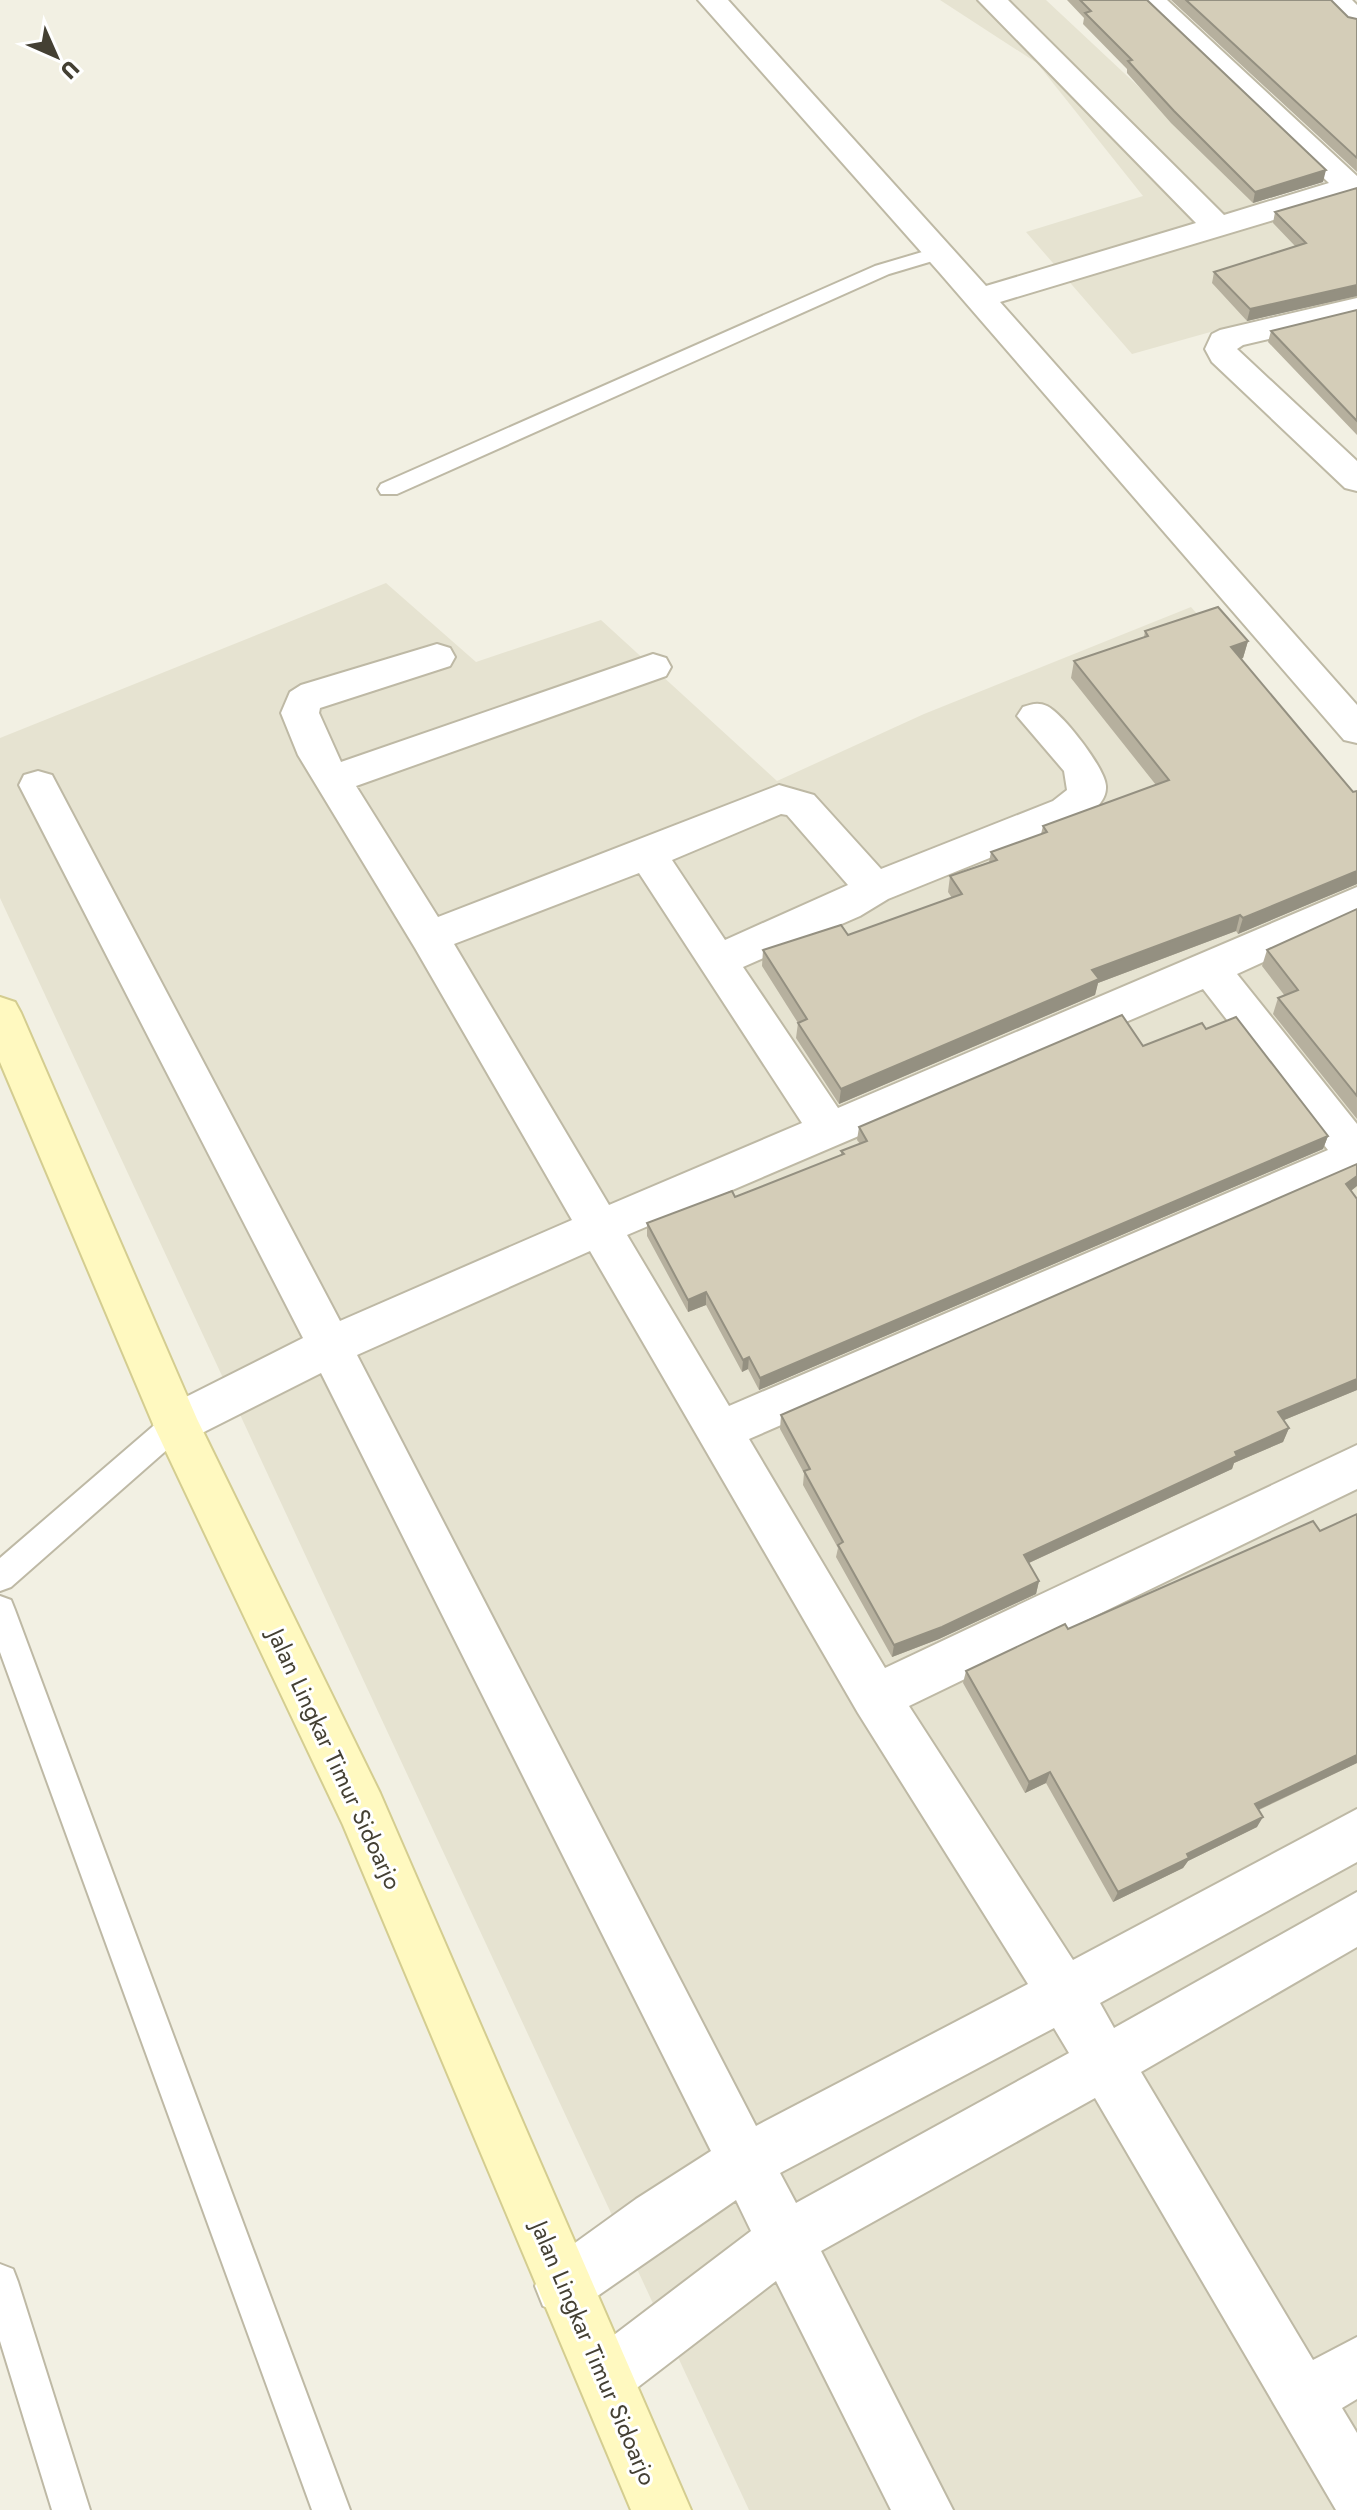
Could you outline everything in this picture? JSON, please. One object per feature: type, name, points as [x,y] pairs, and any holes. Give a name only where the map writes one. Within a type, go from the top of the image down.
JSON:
[{"type":"main road","name":"Jalan Lingkar Timur Sidoarjo","points":[[0,1013],[176,1424],[362,1810],[661,2510]]},
{"type":"street","points":[[712,0],[979,298],[1357,730]]},
{"type":"street","points":[[992,0],[1218,227]]},
{"type":"street","points":[[1150,0],[1355,193]]},
{"type":"street","points":[[1335,0],[1357,20]]},
{"type":"street","points":[[979,298],[1284,207],[1355,193]]},
{"type":"street","points":[[1357,308],[1232,337],[1224,341],[1221,349],[1357,480]]},
{"type":"street","points":[[437,657],[345,684],[303,701],[300,713],[317,755],[429,937],[875,1697],[1064,1994],[1357,2489]]},
{"type":"street","points":[[333,779],[653,667]]},
{"type":"street","points":[[717,961],[846,905],[874,888],[1067,811],[1079,802],[1087,786],[1081,766],[1036,716]]},
{"type":"street","points":[[38,785],[330,1346],[923,2510]]},
{"type":"street","points":[[429,937],[647,854],[773,800],[787,799],[800,805],[874,888]]},
{"type":"street","points":[[647,854],[829,1130]]},
{"type":"street","points":[[176,1424],[330,1346],[598,1227],[1210,969],[1357,902]]},
{"type":"street","points":[[719,1431],[1357,1155],[1210,969]]},
{"type":"street","points":[[875,1697],[1357,1466]]},
{"type":"street","points":[[563,2286],[656,2219],[744,2162],[1064,1994],[1357,1834]]},
{"type":"street","points":[[605,2377],[784,2241],[887,2181],[1103,2064],[1357,1918]]},
{"type":"street","points":[[1302,2400],[1357,2366]]},
{"type":"lane","points":[[389,489],[882,270],[939,253]]},
{"type":"lane","points":[[0,1577],[176,1424]]},
{"type":"lane","points":[[0,1610],[331,2510]]},
{"type":"lane","points":[[0,2282],[71,2510]]},
{"type":"shaded area","points":[[940,0],[1046,0],[1357,291],[1132,354],[1026,232],[1143,196],[1037,63]]},
{"type":"shaded area","points":[[386,583],[476,662],[601,620],[777,781],[924,714],[1191,607],[1357,795],[1357,2510],[749,2510],[0,898],[0,738]]},
{"type":"building","points":[[1080,0],[1147,0],[1326,170],[1255,192],[1128,61],[1132,60],[1085,13],[1091,11]]},
{"type":"building","points":[[1186,0],[1331,0],[1348,17],[1357,19],[1357,158]]},
{"type":"building","points":[[1357,188],[1357,285],[1250,309],[1214,272],[1306,243],[1275,212]]},
{"type":"building","points":[[1357,310],[1357,421],[1271,331]]},
{"type":"building","points":[[1218,607],[1248,641],[1231,647],[1353,792],[1357,791],[1357,871],[1243,918],[1240,915],[1092,970],[1099,979],[841,1089],[798,1023],[807,1019],[763,950],[841,925],[848,935],[962,894],[950,876],[997,860],[991,852],[1047,832],[1043,826],[1169,780],[1074,661],[1148,636],[1145,631]]},
{"type":"building","points":[[1357,909],[1357,1096],[1278,998],[1298,990],[1267,950]]},
{"type":"building","points":[[1122,1015],[1143,1046],[1202,1023],[1206,1029],[1236,1017],[1328,1136],[760,1378],[749,1357],[743,1360],[706,1292],[688,1300],[647,1223],[732,1191],[735,1197],[844,1154],[841,1151],[867,1141],[859,1127]]},
{"type":"building","points":[[1357,1164],[1357,1176],[1346,1184],[1357,1199],[1357,1379],[1278,1412],[1289,1428],[1235,1452],[1237,1456],[1024,1555],[1039,1581],[942,1627],[894,1645],[838,1545],[843,1542],[804,1471],[810,1469],[781,1415]]},
{"type":"building","points":[[1357,1514],[1357,1755],[1255,1804],[1263,1817],[1187,1854],[1189,1858],[1118,1892],[1050,1772],[1029,1782],[966,1671],[1065,1624],[1068,1629],[1313,1521],[1320,1531]]}]
